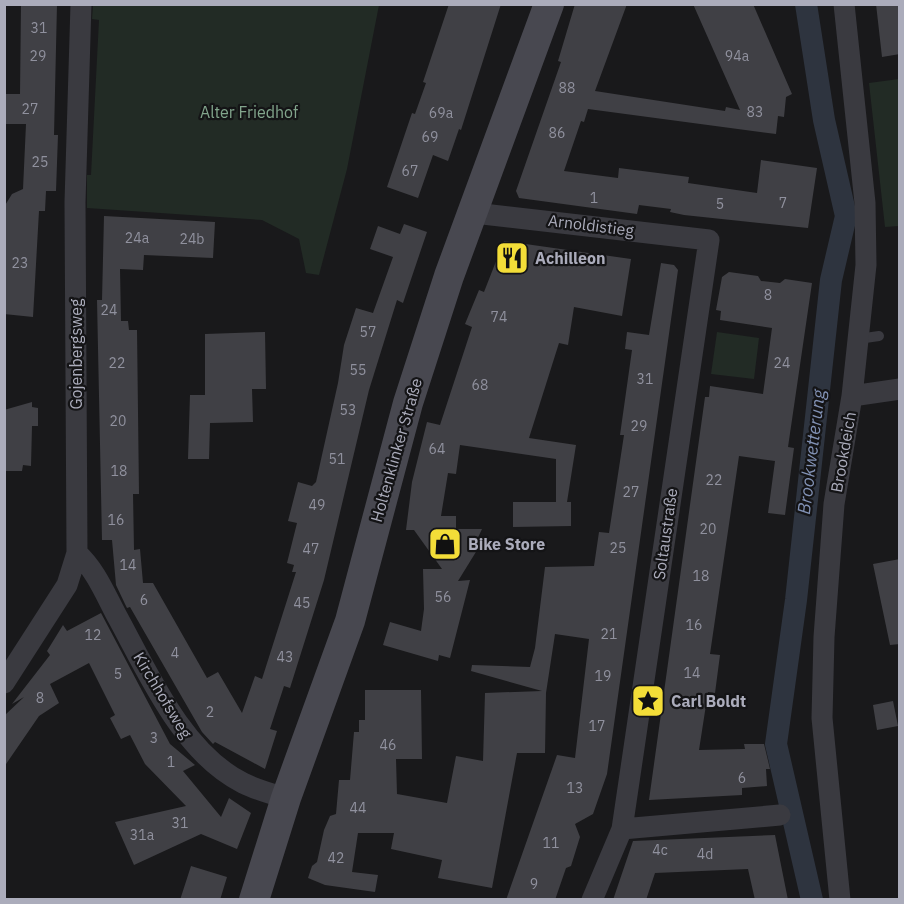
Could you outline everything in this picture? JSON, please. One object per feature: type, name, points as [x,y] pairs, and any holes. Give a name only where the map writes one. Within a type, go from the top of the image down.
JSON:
[{"type":"main road","name":"Holtenklinker Straße","points":[[254,900],[286,798],[350,621],[408,403],[448,276],[474,213],[549,4]]},
{"type":"street","name":"Gojenbergsweg","points":[[4,683],[67,585],[77,553],[75,202],[81,4]]},
{"type":"street","name":"Brookdeich","points":[[840,900],[824,753],[822,684],[834,504],[852,396],[868,338],[865,203],[844,4]]},
{"type":"street","name":"Arnoldistieg","points":[[474,213],[709,240]]},
{"type":"street","name":"Soltaustraße","points":[[592,900],[622,829],[709,240]]},
{"type":"street","points":[[852,396],[900,389]]},
{"type":"street","name":"Kirchhofsweg","points":[[77,553],[95,575],[168,706],[193,744],[226,773],[242,783],[286,798]]},
{"type":"street","points":[[622,829],[780,814]]},
{"type":"green space","name":"Alter Friedhof","points":[[93,5],[379,5],[347,169],[319,275],[306,273],[299,239],[262,220],[87,208],[87,175],[91,175],[99,20],[92,19]]},
{"type":"green space","points":[[899,79],[899,226],[885,227],[869,83]]},
{"type":"green space","points":[[717,332],[759,338],[754,379],[711,374]]},
{"type":"building","points":[[21,4],[57,4],[54,135],[58,135],[56,191],[46,191],[45,211],[39,211],[33,317],[4,314],[4,207],[12,194],[23,189],[26,124],[4,124],[4,94],[20,94]]},
{"type":"building","points":[[449,4],[501,4],[461,130],[459,129],[448,161],[433,155],[418,198],[387,187],[412,113],[415,114],[426,83],[423,82]]},
{"type":"building","points":[[575,4],[627,4],[595,91],[725,111],[726,107],[740,110],[693,4],[753,4],[792,94],[786,97],[784,117],[778,116],[776,134],[588,109],[584,122],[581,121],[564,171],[618,178],[619,168],[689,177],[688,183],[757,193],[761,160],[817,168],[808,228],[684,215],[670,212],[671,209],[639,205],[637,214],[519,198],[516,191],[561,62],[558,61]]},
{"type":"building","points":[[876,4],[900,4],[900,54],[882,57]]},
{"type":"building","points":[[104,216],[215,222],[213,258],[144,255],[143,270],[120,269],[121,321],[128,321],[129,330],[137,330],[139,494],[133,494],[134,550],[140,549],[143,583],[153,583],[207,678],[218,672],[242,713],[255,676],[262,679],[296,572],[292,572],[294,565],[287,563],[297,523],[288,521],[298,482],[312,486],[316,482],[344,345],[356,308],[373,313],[393,257],[370,249],[378,226],[400,234],[404,224],[427,232],[403,303],[397,300],[369,390],[324,580],[290,688],[284,686],[270,729],[277,731],[265,769],[215,742],[213,744],[202,732],[130,607],[127,608],[116,585],[112,540],[102,540],[97,300],[102,300]]},
{"type":"building","points":[[504,241],[631,259],[622,316],[574,307],[568,345],[559,343],[529,438],[576,445],[567,502],[571,502],[571,526],[513,527],[513,502],[556,502],[556,459],[460,445],[456,474],[448,473],[441,516],[456,516],[456,529],[482,529],[475,544],[479,547],[458,581],[470,580],[450,658],[439,655],[438,661],[383,645],[390,622],[421,631],[424,609],[423,569],[442,569],[414,530],[406,530],[412,482],[427,422],[440,425],[472,327],[465,324],[479,290],[484,292]]},
{"type":"building","points":[[661,263],[674,265],[678,270],[607,774],[593,814],[575,824],[580,837],[571,866],[566,868],[555,900],[506,900],[557,755],[575,758],[589,639],[555,634],[546,693],[545,753],[517,753],[492,888],[438,878],[442,860],[391,849],[394,833],[358,833],[352,872],[378,875],[375,892],[325,885],[308,878],[312,866],[317,862],[324,830],[330,816],[336,814],[339,780],[350,780],[354,732],[359,732],[359,720],[365,720],[365,690],[421,690],[422,759],[396,759],[397,794],[447,803],[456,756],[483,761],[485,693],[542,691],[471,671],[472,665],[530,667],[535,648],[545,567],[594,566],[599,532],[609,533],[624,435],[620,435],[632,350],[625,349],[627,332],[649,335]]},
{"type":"building","points":[[729,272],[758,276],[761,281],[780,283],[785,279],[812,283],[788,447],[794,448],[785,515],[768,513],[775,461],[739,456],[710,654],[720,655],[715,693],[708,692],[699,750],[745,749],[744,744],[764,744],[770,769],[766,769],[767,786],[742,788],[742,795],[649,800],[705,397],[709,397],[710,386],[763,394],[772,328],[720,320],[721,311],[716,310],[722,277]]},
{"type":"building","points":[[265,332],[266,389],[252,389],[253,422],[210,423],[209,459],[188,459],[190,395],[205,395],[205,334]]},
{"type":"building","points":[[32,402],[32,407],[38,408],[38,426],[32,426],[31,466],[23,465],[22,471],[4,471],[4,410]]},
{"type":"building","points":[[900,559],[900,644],[890,645],[873,564]]},
{"type":"building","points":[[101,613],[170,744],[195,765],[183,771],[221,817],[229,798],[251,813],[237,849],[201,834],[134,865],[115,822],[186,806],[145,764],[130,735],[121,739],[110,718],[115,715],[89,663],[50,684],[59,703],[39,716],[4,767],[4,716],[24,697],[12,704],[50,655],[47,651],[63,625],[67,631]]},
{"type":"building","points":[[893,701],[898,726],[877,730],[873,705]]},
{"type":"building","points":[[775,835],[788,900],[755,900],[748,869],[655,873],[646,900],[613,900],[633,841]]},
{"type":"building","points":[[191,866],[227,877],[220,900],[180,900]]},
{"type":"waterway","name":"Brookwetterung","points":[[806,4],[824,120],[846,216],[831,280],[796,600],[776,744],[812,900]]},
{"type":"place","name":"Achilleon","points":[[512,258]]},
{"type":"place","name":"Bike Store","points":[[445,544]]},
{"type":"place","name":"Carl Boldt","points":[[648,701]]}]
